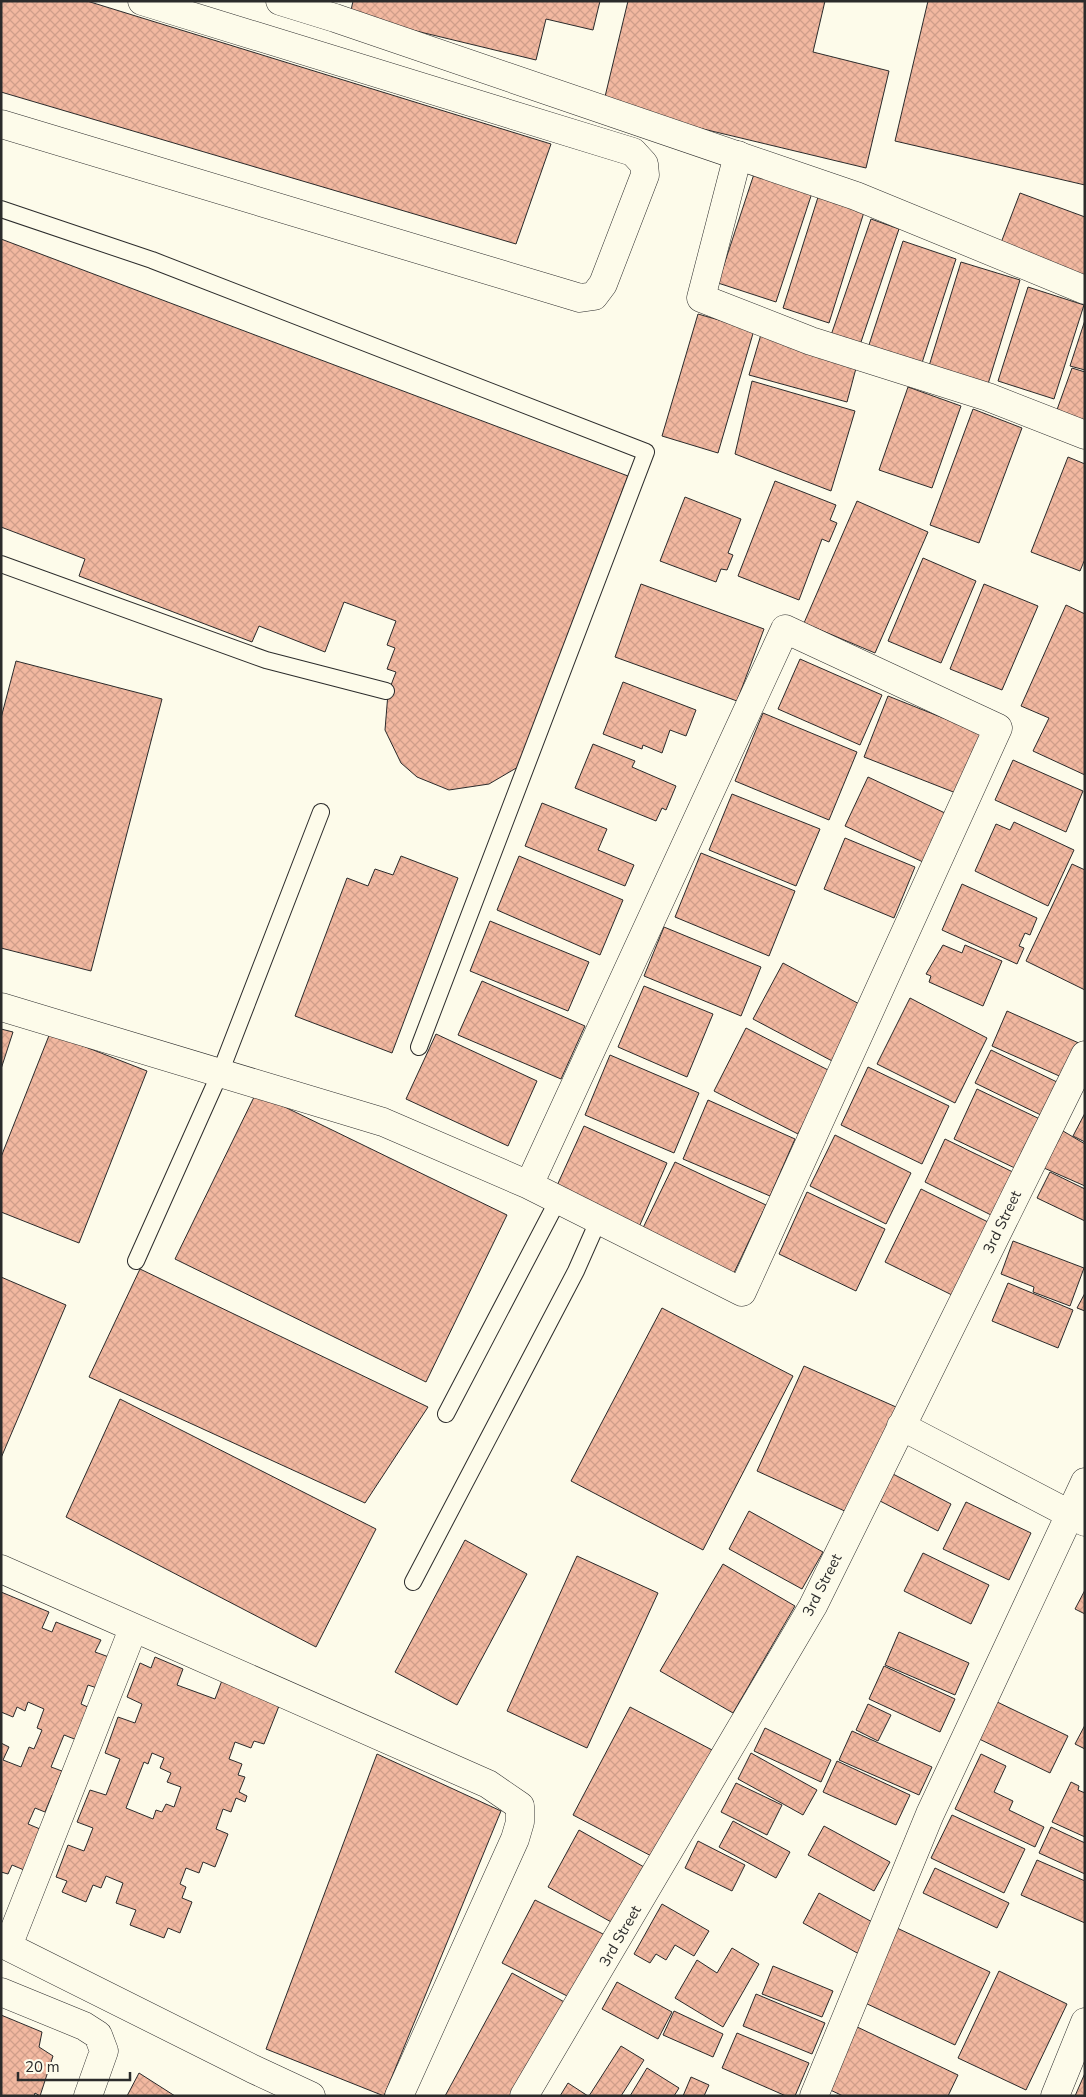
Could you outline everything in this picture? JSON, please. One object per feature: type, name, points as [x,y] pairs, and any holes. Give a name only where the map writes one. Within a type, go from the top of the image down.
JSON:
[{"type":"street","points":[[1,124],[580,298],[594,296],[603,284],[645,175],[644,164],[633,152],[142,1]]},
{"type":"street","points":[[280,1],[856,196],[1085,290]]},
{"type":"street","points":[[738,155],[701,298],[811,341],[988,397],[1085,435]]},
{"type":"street","points":[[1,1006],[384,1122],[529,1185],[742,1292],[998,728],[785,629],[529,1185]]},
{"type":"street","name":"3rd Street","points":[[524,2096],[813,1606],[1085,1055]]},
{"type":"street","points":[[901,1426],[1077,1518]]},
{"type":"street","points":[[814,2096],[930,1814],[1077,1518],[1085,1482]]},
{"type":"street","points":[[1,1569],[133,1629],[488,1784],[520,1806],[520,1822],[515,1839],[399,2096]]},
{"type":"street","points":[[133,1629],[5,1944],[253,2069],[311,2096]]},
{"type":"street","points":[[1,1992],[84,2026],[98,2035],[104,2052],[88,2096]]},
{"type":"street","points":[[1055,2096],[1085,2024]]},
{"type":"lane","points":[[1,209],[152,260],[646,452],[419,1047]]},
{"type":"lane","points":[[1,564],[266,660],[386,691]]},
{"type":"lane","points":[[136,1262],[220,1073],[321,812]]},
{"type":"lane","points":[[446,1414],[558,1200]]},
{"type":"lane","points":[[413,1582],[576,1271],[599,1219]]},
{"type":"building","points":[[1,1],[87,1],[551,144],[516,244],[1,92]]},
{"type":"building","points":[[353,1],[600,1],[593,30],[546,19],[536,60],[350,15]]},
{"type":"building","points":[[628,1],[825,1],[813,52],[889,71],[866,168],[603,105]]},
{"type":"building","points":[[928,1],[1085,1],[1085,185],[895,141]]},
{"type":"building","points":[[754,174],[812,193],[776,302],[718,283]]},
{"type":"building","points":[[1020,193],[1085,217],[1085,277],[999,248]]},
{"type":"building","points":[[819,194],[865,209],[829,323],[783,308]]},
{"type":"building","points":[[871,219],[899,229],[858,351],[829,341]]},
{"type":"building","points":[[1,239],[628,476],[518,767],[489,784],[449,790],[417,777],[401,763],[385,730],[388,693],[396,672],[387,669],[395,648],[387,645],[396,621],[344,602],[325,652],[259,626],[252,642],[79,576],[85,559],[1,527]]},
{"type":"building","points":[[903,241],[956,259],[919,372],[866,354]]},
{"type":"building","points":[[961,262],[1020,280],[988,384],[929,366]]},
{"type":"building","points":[[1028,287],[1084,305],[1054,399],[998,381]]},
{"type":"building","points":[[698,314],[754,330],[718,453],[662,436]]},
{"type":"building","points":[[1085,320],[1085,370],[1070,366]]},
{"type":"building","points":[[762,331],[859,357],[847,402],[749,375]]},
{"type":"building","points":[[1072,368],[1085,372],[1085,429],[1054,418]]},
{"type":"building","points":[[752,381],[855,411],[831,491],[735,454]]},
{"type":"building","points":[[908,387],[961,406],[932,488],[879,470]]},
{"type":"building","points":[[973,409],[1022,428],[979,543],[930,525]]},
{"type":"building","points":[[1068,457],[1085,464],[1085,559],[1080,571],[1031,552]]},
{"type":"building","points":[[775,481],[836,505],[830,520],[837,523],[829,542],[822,539],[799,600],[738,576]]},
{"type":"building","points":[[685,497],[741,519],[728,553],[733,555],[727,570],[721,569],[716,582],[660,561]]},
{"type":"building","points":[[857,501],[928,532],[875,653],[804,623]]},
{"type":"building","points":[[923,558],[976,581],[941,663],[888,641]]},
{"type":"building","points":[[641,584],[764,629],[737,701],[615,657]]},
{"type":"building","points":[[984,584],[1038,606],[1002,690],[950,669]]},
{"type":"building","points":[[1066,605],[1085,614],[1085,775],[1033,751],[1049,718],[1021,706]]},
{"type":"building","points":[[800,659],[882,695],[860,745],[778,709]]},
{"type":"building","points":[[16,661],[162,699],[91,971],[1,948],[1,718]]},
{"type":"building","points":[[623,682],[696,710],[686,736],[670,730],[662,753],[643,745],[642,749],[603,734]]},
{"type":"building","points":[[888,696],[986,735],[961,795],[864,757]]},
{"type":"building","points":[[763,713],[857,752],[829,820],[735,781]]},
{"type":"building","points":[[593,744],[635,761],[632,767],[676,786],[666,810],[662,808],[656,821],[575,788]]},
{"type":"building","points":[[1013,760],[1083,791],[1066,832],[995,800]]},
{"type":"building","points":[[868,777],[945,813],[923,862],[845,826]]},
{"type":"building","points":[[732,794],[820,829],[796,886],[709,850]]},
{"type":"building","points":[[542,803],[607,829],[598,850],[634,865],[625,886],[525,846]]},
{"type":"building","points":[[1014,822],[1074,850],[1048,906],[975,871],[996,824],[1010,830]]},
{"type":"building","points":[[845,838],[915,867],[894,918],[824,889]]},
{"type":"building","points":[[701,853],[795,891],[769,956],[675,917]]},
{"type":"building","points":[[401,856],[458,878],[392,1053],[295,1016],[347,878],[368,886],[375,869],[393,875]]},
{"type":"building","points":[[519,856],[623,900],[600,955],[497,910]]},
{"type":"building","points":[[1072,864],[1085,870],[1085,990],[1026,961]]},
{"type":"building","points":[[962,884],[1037,918],[1030,935],[1025,933],[1019,946],[1024,948],[1017,964],[942,930]]},
{"type":"building","points":[[490,921],[589,962],[568,1011],[470,971]]},
{"type":"building","points":[[664,927],[761,967],[741,1016],[644,976]]},
{"type":"building","points":[[943,945],[962,953],[965,945],[1002,961],[983,1006],[929,982],[931,976],[926,974]]},
{"type":"building","points":[[783,963],[863,1006],[834,1062],[753,1019]]},
{"type":"building","points":[[482,981],[585,1026],[561,1079],[458,1035]]},
{"type":"building","points":[[644,986],[713,1014],[687,1077],[618,1047]]},
{"type":"building","points":[[910,998],[987,1038],[955,1103],[877,1064]]},
{"type":"building","points":[[1007,1011],[1081,1044],[1066,1079],[992,1046]]},
{"type":"building","points":[[746,1028],[830,1071],[798,1134],[714,1091]]},
{"type":"building","points":[[1,1029],[13,1032],[1,1069]]},
{"type":"building","points":[[50,1033],[147,1071],[79,1243],[1,1212],[1,1157]]},
{"type":"building","points":[[436,1034],[537,1081],[508,1146],[406,1099]]},
{"type":"building","points":[[991,1050],[1061,1084],[1045,1117],[975,1083]]},
{"type":"building","points":[[610,1055],[699,1093],[674,1153],[585,1115]]},
{"type":"building","points":[[868,1067],[949,1106],[922,1164],[841,1125]]},
{"type":"building","points":[[977,1089],[1044,1121],[1021,1171],[954,1139]]},
{"type":"building","points":[[256,1093],[507,1215],[426,1382],[175,1259]]},
{"type":"building","points":[[708,1100],[795,1139],[770,1196],[683,1159]]},
{"type":"building","points":[[1085,1113],[1085,1142],[1073,1136]]},
{"type":"building","points":[[584,1126],[667,1163],[639,1227],[555,1190]]},
{"type":"building","points":[[1063,1131],[1085,1144],[1085,1186],[1044,1168]]},
{"type":"building","points":[[835,1135],[911,1173],[886,1224],[810,1186]]},
{"type":"building","points":[[945,1139],[1019,1175],[997,1218],[925,1182]]},
{"type":"building","points":[[675,1162],[766,1205],[733,1275],[641,1232]]},
{"type":"building","points":[[1050,1172],[1085,1189],[1085,1221],[1037,1198]]},
{"type":"building","points":[[921,1189],[990,1223],[954,1296],[885,1262]]},
{"type":"building","points":[[807,1192],[885,1229],[856,1291],[779,1254]]},
{"type":"building","points":[[1013,1241],[1084,1268],[1070,1306],[1033,1292],[1034,1287],[1001,1274]]},
{"type":"building","points":[[140,1269],[428,1407],[365,1503],[89,1377]]},
{"type":"building","points":[[1,1277],[66,1305],[1,1458]]},
{"type":"building","points":[[1008,1283],[1073,1310],[1058,1348],[992,1321]]},
{"type":"building","points":[[1085,1293],[1085,1311],[1077,1308]]},
{"type":"building","points":[[662,1308],[793,1376],[703,1550],[571,1481]]},
{"type":"building","points":[[804,1366],[896,1407],[849,1513],[757,1471]]},
{"type":"building","points":[[120,1399],[376,1529],[316,1647],[66,1517]]},
{"type":"building","points":[[893,1474],[951,1504],[938,1531],[880,1501]]},
{"type":"building","points":[[966,1502],[1031,1533],[1009,1580],[943,1549]]},
{"type":"building","points":[[749,1511],[823,1552],[802,1589],[729,1549]]},
{"type":"building","points":[[465,1540],[527,1574],[457,1705],[395,1672]]},
{"type":"building","points":[[923,1553],[989,1585],[971,1624],[904,1591]]},
{"type":"building","points":[[577,1556],[658,1593],[587,1748],[507,1711]]},
{"type":"building","points":[[723,1564],[795,1606],[733,1713],[660,1671]]},
{"type":"building","points":[[1085,1590],[1085,1614],[1075,1609]]},
{"type":"building","points":[[1,1592],[49,1612],[42,1628],[52,1632],[56,1622],[101,1640],[95,1652],[109,1657],[97,1688],[88,1685],[81,1704],[90,1708],[77,1740],[64,1735],[51,1767],[62,1771],[56,1785],[63,1788],[59,1798],[52,1795],[45,1812],[35,1808],[28,1824],[40,1829],[24,1870],[12,1865],[8,1874],[1,1872],[1,1743],[9,1747],[3,1760],[21,1767],[29,1747],[34,1749],[42,1730],[37,1728],[44,1709],[28,1702],[25,1711],[17,1707],[13,1717],[1,1712]]},
{"type":"building","points":[[899,1632],[969,1663],[955,1695],[885,1665]]},
{"type":"building","points":[[155,1657],[183,1669],[177,1685],[215,1699],[224,1675],[279,1706],[264,1744],[254,1741],[251,1748],[235,1742],[229,1759],[242,1764],[238,1775],[245,1777],[239,1792],[247,1796],[245,1802],[236,1798],[231,1812],[223,1809],[216,1829],[228,1834],[215,1867],[203,1862],[199,1873],[186,1868],[180,1884],[186,1887],[182,1898],[192,1902],[180,1933],[168,1928],[164,1938],[130,1925],[136,1910],[116,1903],[123,1883],[106,1876],[101,1888],[93,1885],[86,1902],[62,1892],[67,1881],[56,1877],[68,1845],[84,1851],[93,1828],[77,1822],[90,1790],[106,1795],[120,1759],[105,1753],[118,1717],[135,1723],[142,1704],[127,1697],[140,1663],[151,1668]],"holes":[[[152,1753],[164,1758],[160,1768],[171,1773],[167,1782],[181,1787],[174,1807],[166,1804],[162,1812],[156,1810],[153,1819],[126,1808],[144,1762],[148,1764]]]},
{"type":"building","points":[[884,1666],[955,1699],[940,1732],[869,1699]]},
{"type":"building","points":[[993,1700],[1068,1736],[1050,1773],[975,1737]]},
{"type":"building","points":[[868,1704],[891,1715],[878,1741],[856,1730]]},
{"type":"building","points":[[630,1707],[714,1751],[657,1859],[573,1815]]},
{"type":"building","points":[[1085,1725],[1085,1749],[1075,1744]]},
{"type":"building","points":[[765,1728],[831,1760],[821,1782],[754,1751]]},
{"type":"building","points":[[852,1731],[932,1767],[919,1795],[839,1760]]},
{"type":"building","points":[[751,1753],[817,1790],[803,1815],[738,1779]]},
{"type":"building","points":[[377,1754],[501,1811],[384,2096],[266,2049]]},
{"type":"building","points":[[981,1754],[1006,1766],[994,1792],[1013,1801],[1009,1810],[1044,1827],[1035,1847],[955,1809]]},
{"type":"building","points":[[837,1761],[910,1795],[896,1825],[823,1792]]},
{"type":"building","points":[[1071,1782],[1079,1786],[1078,1790],[1085,1793],[1085,1837],[1052,1822]]},
{"type":"building","points":[[736,1783],[782,1805],[767,1835],[721,1812]]},
{"type":"building","points":[[952,1815],[1025,1849],[1004,1893],[931,1858]]},
{"type":"building","points":[[733,1821],[790,1852],[776,1878],[719,1847]]},
{"type":"building","points":[[824,1826],[890,1862],[874,1891],[808,1855]]},
{"type":"building","points":[[1051,1827],[1085,1843],[1085,1874],[1039,1853]]},
{"type":"building","points":[[579,1830],[644,1867],[613,1923],[548,1887]]},
{"type":"building","points":[[698,1841],[745,1865],[732,1891],[685,1868]]},
{"type":"building","points":[[1037,1860],[1085,1881],[1085,1923],[1021,1895]]},
{"type":"building","points":[[935,1868],[1009,1903],[997,1928],[923,1893]]},
{"type":"building","points":[[819,1893],[876,1924],[859,1954],[803,1923]]},
{"type":"building","points":[[535,1900],[605,1935],[573,1999],[502,1963]]},
{"type":"building","points":[[662,1904],[709,1931],[694,1956],[675,1945],[666,1960],[656,1954],[650,1963],[634,1954]]},
{"type":"building","points":[[897,1928],[990,1972],[955,2045],[863,2002]]},
{"type":"building","points":[[732,1948],[759,1964],[723,2027],[675,1998],[697,1960],[717,1973]]},
{"type":"building","points":[[773,1966],[833,1991],[822,2017],[762,1994]]},
{"type":"building","points":[[999,1971],[1067,2004],[1026,2090],[958,2058]]},
{"type":"building","points":[[512,1973],[568,2004],[517,2096],[445,2096]]},
{"type":"building","points":[[617,1982],[672,2012],[658,2039],[602,2009]]},
{"type":"building","points":[[756,1994],[825,2023],[812,2054],[743,2026]]},
{"type":"building","points":[[674,2011],[723,2034],[713,2057],[663,2035]]},
{"type":"building","points":[[1,2015],[42,2032],[39,2047],[53,2056],[40,2096],[35,2093],[34,2096],[1,2096]]},
{"type":"building","points":[[853,2025],[958,2075],[948,2096],[843,2096],[824,2087]]},
{"type":"building","points":[[737,2033],[809,2063],[795,2096],[786,2096],[722,2068]]},
{"type":"building","points":[[621,2046],[644,2060],[621,2096],[589,2096]]},
{"type":"building","points":[[647,2068],[679,2088],[674,2096],[630,2096]]},
{"type":"building","points":[[139,2073],[175,2096],[127,2096]]},
{"type":"building","points":[[1085,2073],[1085,2096],[1075,2096]]},
{"type":"building","points":[[691,2077],[709,2085],[704,2096],[683,2096]]},
{"type":"building","points":[[568,2083],[588,2096],[560,2096]]}]
